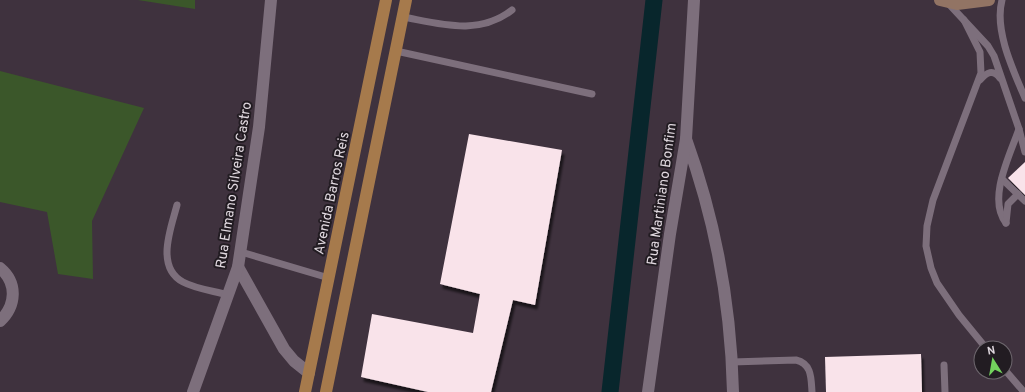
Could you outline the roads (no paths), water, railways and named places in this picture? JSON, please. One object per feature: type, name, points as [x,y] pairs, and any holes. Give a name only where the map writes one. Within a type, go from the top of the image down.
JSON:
[{"type":"main road","name":"Avenida Barros Reis","points":[[305,392],[386,0]]},
{"type":"main road","points":[[326,392],[406,0]]},
{"type":"main road","points":[[943,1],[968,4],[989,0]]},
{"type":"street","name":"Rua Elmano Silveira Castro","points":[[193,392],[238,267],[241,252],[258,127],[271,0]]},
{"type":"street","name":"Rua Martiniano Bonfim","points":[[648,392],[670,234],[686,138],[694,0]]},
{"type":"street","points":[[686,138],[697,168],[712,229],[727,312],[732,362],[732,392]]},
{"type":"street","points":[[238,267],[284,349],[294,361],[309,373]]},
{"type":"street","points":[[0,268],[11,282],[13,293],[9,309],[0,321]]},
{"type":"lane","points":[[1002,0],[1000,7],[1004,40],[1011,67],[1023,90],[1025,98]]},
{"type":"lane","points":[[943,1],[964,20],[988,46],[994,56],[1019,129],[1025,152]]},
{"type":"lane","points":[[403,17],[459,27],[474,26],[503,18],[512,10]]},
{"type":"lane","points":[[964,20],[980,52],[982,72],[933,200],[927,226],[926,246],[936,282],[959,316],[979,340]]},
{"type":"lane","points":[[396,51],[592,94]]},
{"type":"lane","points":[[979,82],[987,73],[992,72],[996,73],[1001,80]]},
{"type":"lane","points":[[1018,194],[1008,204],[1006,223],[1002,217],[999,206],[998,192],[1019,129]]},
{"type":"lane","points":[[1002,179],[1025,201]]},
{"type":"lane","points":[[177,205],[166,247],[170,269],[183,282],[228,296]]},
{"type":"lane","points":[[241,252],[329,278]]},
{"type":"lane","points":[[732,362],[796,360],[804,362],[809,368],[812,378],[812,392]]},
{"type":"lane","points":[[944,365],[945,392]]},
{"type":"lane","points":[[1013,379],[1025,385]]},
{"type":"lane","points":[[1013,379],[1024,392]]},
{"type":"waterway","points":[[610,392],[654,0]]}]
